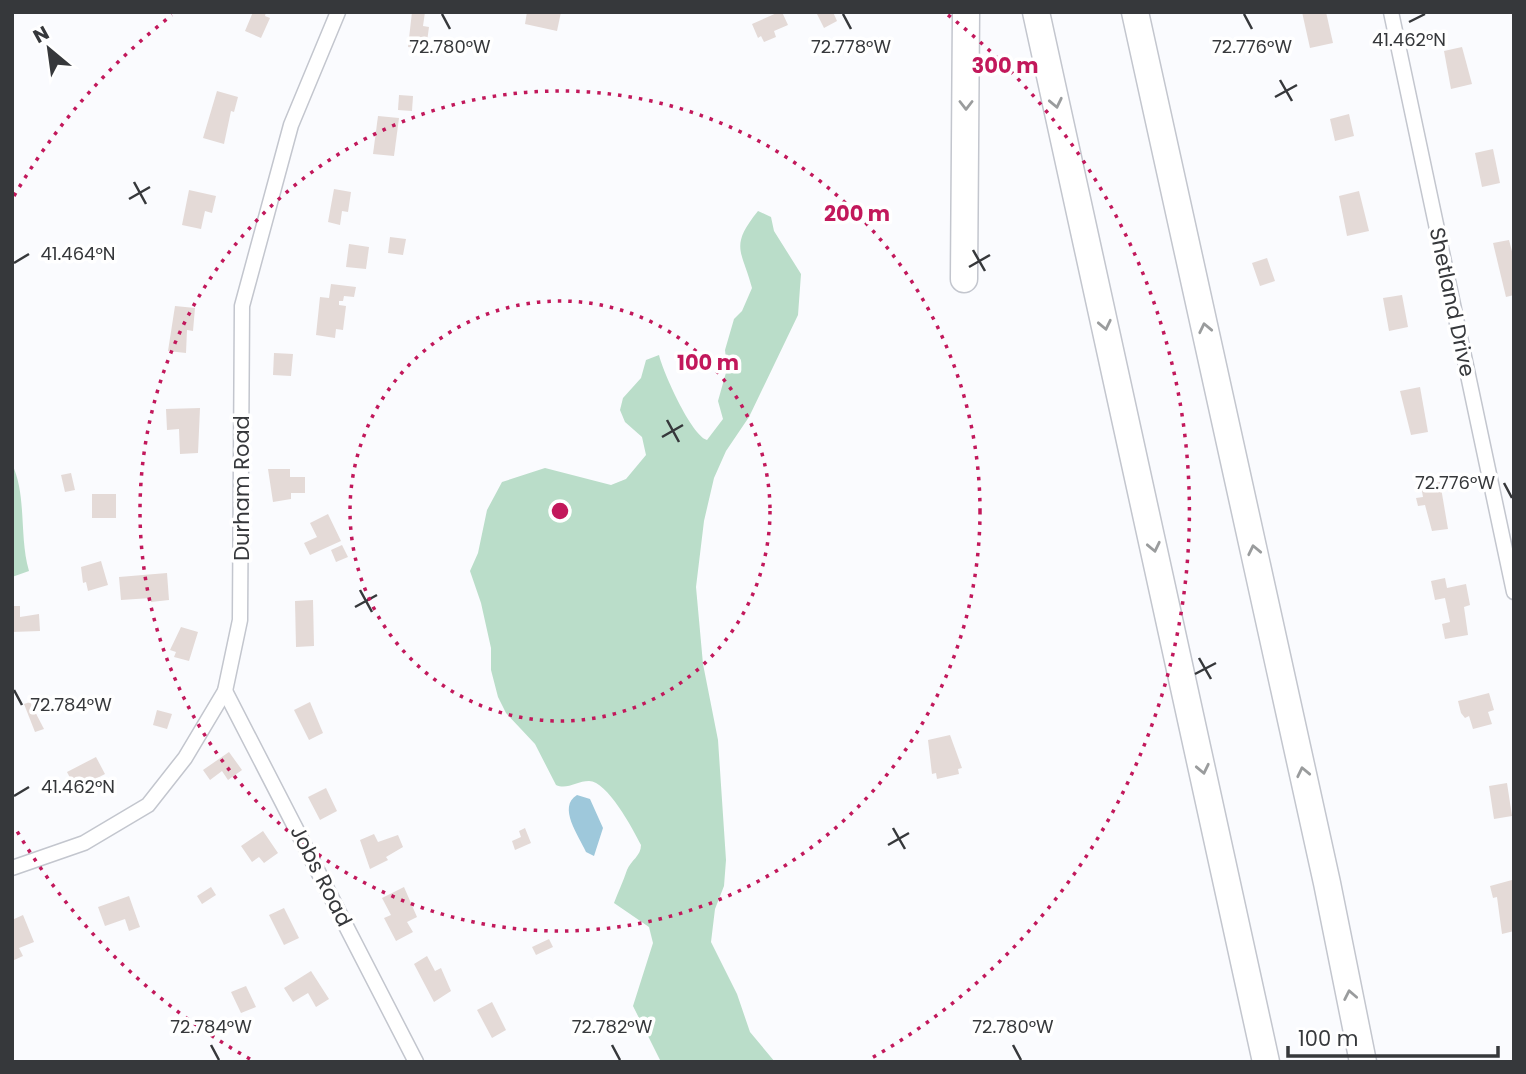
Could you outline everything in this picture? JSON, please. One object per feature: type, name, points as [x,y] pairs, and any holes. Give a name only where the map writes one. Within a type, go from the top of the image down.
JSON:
[{"type":"highway","points":[[964,279],[965,12]]},
{"type":"highway","points":[[1036,12],[1266,1062]]},
{"type":"highway","points":[[1135,12],[1327,883],[1363,1062]]},
{"type":"street","name":"Durham Road","points":[[12,868],[84,843],[148,805],[185,758],[225,691],[240,620],[242,306],[291,125],[338,12]]},
{"type":"street","name":"Shetland Drive","points":[[1391,12],[1514,592]]},
{"type":"street","name":"Jobs Road","points":[[225,691],[416,1062]]},
{"type":"green space","points":[[758,211],[771,217],[774,231],[801,274],[798,315],[749,417],[726,451],[714,478],[704,521],[696,587],[703,664],[718,740],[726,860],[724,886],[715,909],[711,942],[737,994],[750,1032],[775,1062],[661,1062],[633,1006],[653,943],[649,927],[614,903],[627,870],[641,845],[619,807],[596,783],[585,781],[556,785],[535,744],[506,713],[498,697],[491,670],[491,648],[481,603],[470,571],[478,553],[487,510],[502,482],[545,468],[611,485],[626,479],[646,455],[642,437],[625,422],[620,410],[623,398],[641,378],[646,360],[659,355],[686,415],[693,427],[707,440],[723,419],[718,401],[727,369],[725,350],[734,319],[742,311],[752,288],[740,249],[741,241],[743,233]]},
{"type":"green space","points":[[12,464],[20,489],[29,571],[12,577]]},
{"type":"water","points":[[577,795],[590,799],[603,828],[594,856],[586,852],[571,822],[569,807],[571,800]]},
{"type":"building","points":[[253,12],[266,12],[265,16],[270,18],[261,38],[245,31]]},
{"type":"building","points":[[412,12],[425,12],[423,26],[429,27],[426,49],[408,47]]},
{"type":"building","points":[[527,12],[561,12],[557,31],[525,24]]},
{"type":"building","points":[[782,12],[788,25],[774,31],[776,37],[764,42],[761,36],[758,38],[752,24]]},
{"type":"building","points":[[833,12],[837,21],[824,28],[817,14]]},
{"type":"building","points":[[1302,12],[1326,12],[1333,43],[1310,48]]},
{"type":"building","points":[[1462,47],[1472,84],[1451,89],[1444,51]]},
{"type":"building","points":[[217,91],[238,97],[234,112],[231,111],[224,144],[203,138]]},
{"type":"building","points":[[399,95],[413,96],[412,111],[398,110]]},
{"type":"building","points":[[1349,114],[1354,136],[1335,141],[1330,119]]},
{"type":"building","points":[[378,116],[399,118],[394,156],[373,154]]},
{"type":"building","points":[[1493,149],[1500,183],[1482,187],[1475,153]]},
{"type":"building","points":[[334,189],[351,192],[348,212],[342,211],[340,225],[328,222]]},
{"type":"building","points":[[189,190],[216,196],[212,213],[205,211],[201,229],[182,225]]},
{"type":"building","points":[[1359,191],[1369,231],[1347,236],[1339,196]]},
{"type":"building","points":[[390,237],[406,239],[403,255],[388,253]]},
{"type":"building","points":[[1509,240],[1514,259],[1514,295],[1506,297],[1493,243]]},
{"type":"building","points":[[349,244],[369,247],[366,269],[346,267]]},
{"type":"building","points":[[1267,258],[1275,281],[1260,286],[1252,263]]},
{"type":"building","points":[[331,284],[356,287],[354,297],[344,296],[343,301],[339,301],[339,305],[346,306],[343,330],[336,329],[335,338],[316,335],[320,297],[329,298]]},
{"type":"building","points":[[1402,295],[1408,327],[1389,331],[1383,298]]},
{"type":"building","points":[[175,306],[195,308],[193,331],[187,330],[186,353],[168,351]]},
{"type":"building","points":[[274,353],[293,354],[291,376],[273,375]]},
{"type":"building","points":[[1420,387],[1428,432],[1411,435],[1400,391]]},
{"type":"building","points":[[200,408],[198,453],[180,454],[179,429],[167,430],[166,409]]},
{"type":"building","points":[[268,469],[290,469],[290,477],[305,477],[305,493],[291,493],[291,499],[273,502]]},
{"type":"building","points":[[71,473],[75,490],[65,492],[61,475]]},
{"type":"building","points":[[1440,482],[1448,529],[1432,531],[1425,505],[1418,506],[1416,498],[1423,497],[1421,486]]},
{"type":"building","points":[[92,494],[116,494],[116,518],[92,518]]},
{"type":"building","points":[[328,514],[341,541],[310,555],[304,543],[317,537],[310,523]]},
{"type":"building","points":[[342,545],[348,557],[336,562],[331,550]]},
{"type":"building","points":[[101,561],[108,585],[88,591],[86,582],[83,583],[81,567]]},
{"type":"building","points":[[167,573],[169,600],[121,600],[119,577]]},
{"type":"building","points":[[1445,578],[1447,588],[1466,584],[1470,605],[1464,607],[1468,635],[1445,639],[1442,624],[1450,622],[1445,598],[1435,600],[1431,581]]},
{"type":"building","points":[[313,600],[314,646],[296,647],[295,601]]},
{"type":"building","points":[[12,606],[20,606],[20,617],[39,614],[40,631],[12,632]]},
{"type":"building","points":[[181,627],[198,632],[189,661],[174,657],[176,652],[170,650]]},
{"type":"building","points":[[1489,693],[1494,710],[1488,712],[1492,724],[1473,729],[1469,716],[1465,718],[1461,713],[1458,701]]},
{"type":"building","points":[[30,702],[44,729],[35,732],[24,704]]},
{"type":"building","points":[[310,702],[323,733],[309,740],[294,710]]},
{"type":"building","points":[[157,710],[172,714],[167,729],[153,725]]},
{"type":"building","points":[[950,735],[962,768],[958,769],[959,774],[937,779],[936,773],[932,774],[928,740]]},
{"type":"building","points":[[229,752],[242,770],[228,780],[222,771],[210,780],[203,770]]},
{"type":"building","points":[[96,757],[105,774],[76,789],[67,772]]},
{"type":"building","points":[[1507,783],[1512,816],[1494,819],[1489,786]]},
{"type":"building","points":[[326,788],[337,811],[320,820],[308,797]]},
{"type":"building","points":[[525,828],[531,843],[515,850],[512,841],[521,837],[519,831]]},
{"type":"building","points":[[263,831],[278,853],[264,863],[259,857],[252,862],[241,846]]},
{"type":"building","points":[[374,834],[378,842],[398,835],[403,847],[386,857],[388,860],[370,869],[360,840]]},
{"type":"building","points":[[1512,880],[1514,931],[1502,934],[1497,897],[1493,898],[1490,886]]},
{"type":"building","points":[[211,887],[216,895],[202,904],[197,896]]},
{"type":"building","points":[[404,887],[417,917],[407,922],[413,932],[396,941],[384,918],[391,915],[382,898]]},
{"type":"building","points":[[129,896],[140,927],[129,931],[125,919],[105,926],[98,907]]},
{"type":"building","points":[[284,908],[299,938],[284,945],[269,915]]},
{"type":"building","points":[[23,915],[34,942],[19,948],[23,956],[12,961],[12,920]]},
{"type":"building","points":[[549,939],[553,947],[536,955],[532,947]]},
{"type":"building","points":[[427,956],[435,971],[441,968],[451,991],[434,1002],[414,964]]},
{"type":"building","points":[[311,971],[329,999],[316,1007],[308,993],[293,1002],[284,988]]},
{"type":"building","points":[[246,986],[256,1007],[241,1013],[231,992]]},
{"type":"building","points":[[492,1002],[506,1030],[492,1038],[477,1010]]}]
